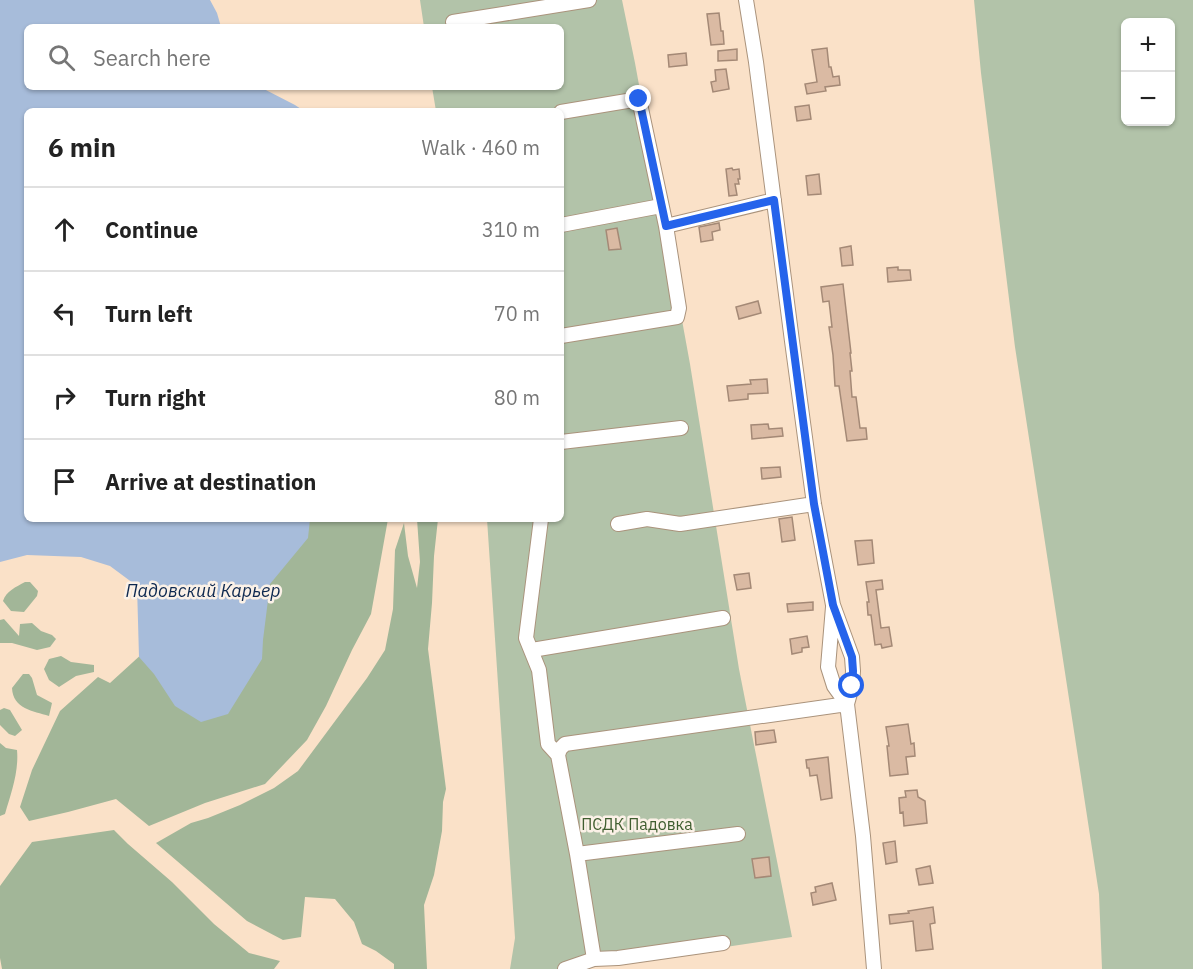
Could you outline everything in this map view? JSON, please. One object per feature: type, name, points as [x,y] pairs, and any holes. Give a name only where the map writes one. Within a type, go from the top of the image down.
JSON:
[{"type":"street","points":[[453,21],[590,0]]},
{"type":"street","points":[[746,0],[814,504],[833,605],[852,657],[852,686],[847,704],[863,836],[874,969]]},
{"type":"street","points":[[564,112],[639,99],[666,226],[679,308],[676,316],[564,335]]},
{"type":"street","points":[[666,226],[774,200]]},
{"type":"street","points":[[564,224],[662,206]]},
{"type":"street","points":[[564,442],[681,428]]},
{"type":"street","points":[[618,524],[647,519],[680,524],[814,504]]},
{"type":"street","points":[[541,522],[526,638],[539,670],[548,744],[558,754],[594,959]]},
{"type":"street","points":[[833,605],[828,667],[834,686],[847,704]]},
{"type":"street","points":[[532,650],[723,618]]},
{"type":"street","points":[[558,754],[565,744],[847,704]]},
{"type":"street","points":[[577,854],[738,834]]},
{"type":"street","points":[[565,969],[594,959],[618,958],[723,943]]},
{"type":"green space","name":"ПСДК Падовка","points":[[420,0],[622,0],[690,364],[739,669],[792,937],[579,969],[510,969],[515,938],[487,522],[564,522],[564,108],[436,108],[432,90],[564,90],[564,24],[424,24]]},
{"type":"green space","points":[[974,0],[1193,0],[1193,969],[1102,969],[1099,894],[1015,347]]},
{"type":"green space","points":[[287,522],[387,522],[371,614],[307,740],[265,784],[205,803],[149,826],[116,799],[29,821],[20,807],[32,770],[60,711],[98,677],[110,683]]},
{"type":"green space","points":[[417,522],[438,522],[428,649],[446,789],[442,831],[434,875],[424,905],[427,969],[394,969],[394,964],[362,944],[354,922],[335,899],[305,897],[301,937],[283,940],[247,921],[156,843],[191,823],[240,805],[274,788],[298,771],[385,650],[393,609],[395,550],[404,523],[408,556],[417,588],[420,562]]},
{"type":"green space","points":[[25,582],[30,582],[38,591],[37,596],[24,612],[11,611],[3,601],[4,598]]},
{"type":"green space","points":[[4,619],[19,636],[20,624],[32,623],[56,639],[50,647],[37,650],[12,643],[0,643],[0,620]]},
{"type":"green space","points":[[61,656],[71,662],[94,665],[94,672],[76,676],[59,687],[49,680],[44,669],[49,659]]},
{"type":"green space","points":[[23,674],[29,674],[32,678],[37,695],[52,703],[49,716],[25,708],[16,701],[12,688]]},
{"type":"green space","points":[[4,708],[10,710],[22,730],[15,736],[9,734],[0,725],[0,710]]},
{"type":"green space","points":[[0,743],[6,748],[17,750],[17,766],[5,814],[0,816]]},
{"type":"green space","points":[[114,830],[172,882],[214,924],[249,953],[280,961],[274,969],[2,969],[0,886],[32,842]]},
{"type":"water","name":"Падовский Карьер","points":[[0,0],[210,0],[220,24],[24,24],[24,90],[266,90],[300,108],[24,108],[24,522],[310,522],[308,538],[270,584],[262,659],[228,714],[201,722],[175,706],[154,674],[139,657],[137,586],[110,566],[81,557],[27,555],[0,562]]},
{"type":"building","points":[[719,13],[724,44],[711,45],[707,14]]},
{"type":"building","points":[[827,48],[829,67],[831,67],[833,77],[839,76],[840,85],[825,87],[826,91],[807,94],[805,84],[817,82],[812,50]]},
{"type":"building","points":[[737,49],[737,60],[718,61],[718,51]]},
{"type":"building","points":[[686,53],[687,65],[669,67],[668,55]]},
{"type":"building","points":[[726,69],[729,89],[713,92],[711,82],[716,81],[715,70]]},
{"type":"building","points":[[809,105],[811,119],[797,121],[795,107]]},
{"type":"building","points":[[732,168],[733,170],[739,169],[740,179],[738,179],[739,184],[735,184],[737,195],[729,196],[726,169]]},
{"type":"building","points":[[819,174],[821,194],[808,195],[806,176]]},
{"type":"building","points":[[719,223],[720,230],[712,232],[713,240],[701,242],[699,227]]},
{"type":"building","points":[[617,228],[621,249],[609,250],[606,230]]},
{"type":"building","points":[[851,246],[853,265],[842,266],[840,248]]},
{"type":"building","points":[[898,267],[898,270],[910,270],[911,280],[888,282],[887,268]]},
{"type":"building","points":[[843,284],[851,353],[852,397],[856,397],[860,428],[866,428],[867,439],[847,441],[839,386],[835,386],[829,327],[832,327],[829,301],[823,302],[821,287]]},
{"type":"building","points":[[758,301],[761,313],[739,319],[736,307]]},
{"type":"building","points":[[767,379],[768,393],[748,394],[748,399],[729,401],[727,386],[751,384],[750,380]]},
{"type":"building","points":[[768,424],[769,429],[782,428],[783,436],[752,439],[751,425]]},
{"type":"building","points":[[780,467],[781,477],[762,479],[761,468]]},
{"type":"building","points":[[792,517],[795,540],[782,542],[779,519]]},
{"type":"building","points":[[872,540],[874,563],[858,565],[855,541]]},
{"type":"building","points":[[749,573],[751,588],[737,590],[734,575]]},
{"type":"building","points":[[882,580],[883,589],[876,590],[881,628],[889,627],[892,646],[882,648],[881,644],[875,645],[871,615],[868,615],[866,582]]},
{"type":"building","points":[[813,602],[813,610],[788,612],[787,604]]},
{"type":"building","points":[[807,636],[809,647],[802,648],[802,652],[792,654],[790,639]]},
{"type":"building","points":[[908,724],[911,744],[914,743],[915,756],[906,757],[908,774],[890,776],[886,727]]},
{"type":"building","points":[[774,730],[776,742],[756,745],[755,732]]},
{"type":"building","points":[[828,757],[832,798],[821,800],[817,775],[810,776],[806,760]]},
{"type":"building","points":[[917,790],[918,797],[925,801],[927,823],[904,826],[899,798],[906,797],[905,791]]},
{"type":"building","points":[[895,841],[897,862],[886,864],[883,843]]},
{"type":"building","points":[[769,857],[771,876],[755,878],[752,859]]},
{"type":"building","points":[[930,866],[933,883],[919,885],[916,869]]},
{"type":"building","points":[[832,883],[836,900],[813,905],[811,893],[816,892],[815,887]]},
{"type":"building","points":[[933,907],[935,923],[930,924],[933,949],[916,951],[913,921],[890,924],[889,915]]},
{"type":"route","points":[[639,99],[666,226],[774,200],[814,504],[833,605],[852,657],[852,686]]}]
